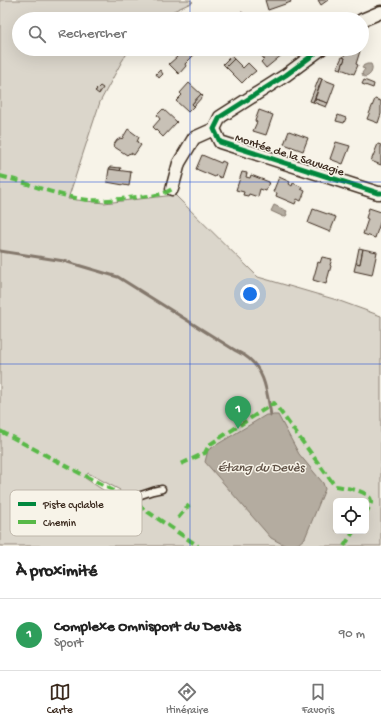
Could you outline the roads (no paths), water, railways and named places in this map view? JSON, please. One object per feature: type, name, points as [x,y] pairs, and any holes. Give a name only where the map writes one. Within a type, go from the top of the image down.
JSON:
[{"type":"street","points":[[369,17],[381,12]]},
{"type":"street","points":[[172,189],[179,163],[194,138],[214,129],[220,117],[286,75],[312,56]]},
{"type":"street","name":"Montée de la Sauvagie","points":[[214,129],[220,142],[381,193]]},
{"type":"lane","points":[[142,495],[162,489]]},
{"type":"water","points":[[367,64],[371,64],[372,70],[369,75],[365,77],[362,73],[365,69],[362,68]]},
{"type":"water","points":[[274,205],[287,211],[287,215],[284,217],[271,211]]},
{"type":"water","name":"Étang du Devès","points":[[266,415],[278,415],[299,454],[323,483],[325,489],[305,538],[298,544],[286,546],[271,538],[205,462],[208,450]]},
{"type":"waterway","points":[[0,251],[64,261],[118,277],[251,360],[257,367],[264,382],[271,415]]},
{"type":"place","name":"Complexe Omnisport du Devès","points":[[238,429]]}]
